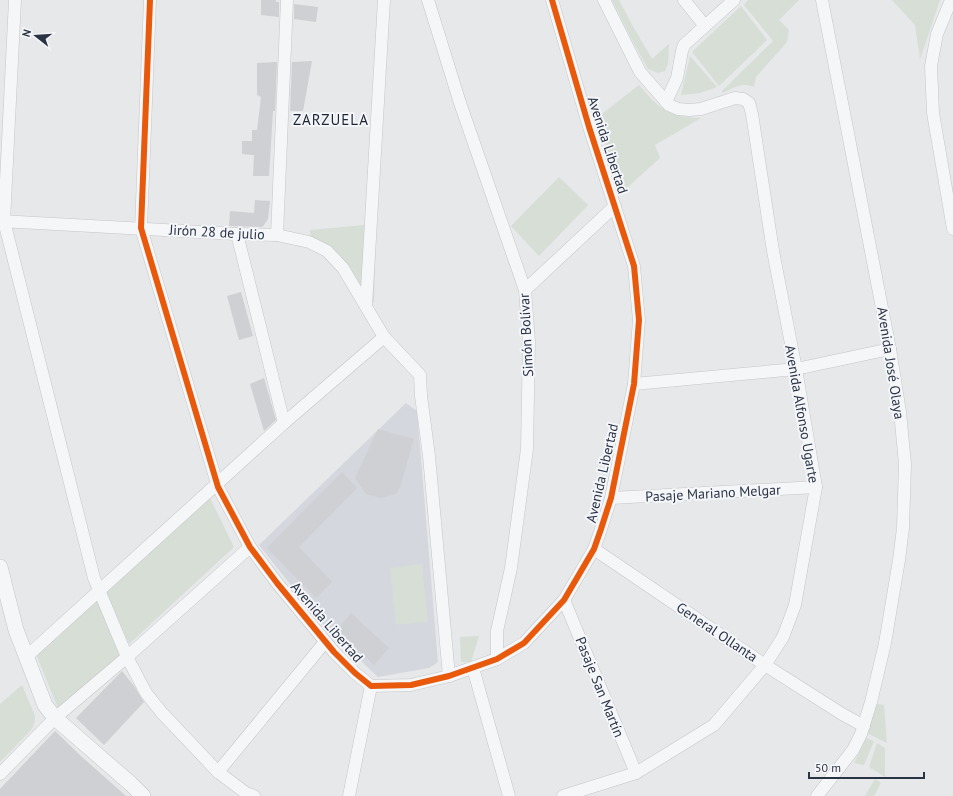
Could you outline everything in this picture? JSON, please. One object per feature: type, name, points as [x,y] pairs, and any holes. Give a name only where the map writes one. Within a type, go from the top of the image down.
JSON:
[{"type":"street","points":[[15,0],[2,221],[94,578],[127,657],[146,692],[162,713],[218,772],[246,793],[254,796]]},
{"type":"street","name":"Avenida Libertad","points":[[150,0],[141,228],[217,484],[250,547],[325,642],[355,673],[371,686],[411,685],[449,676],[496,659],[524,643],[564,600],[594,549],[611,498],[634,384],[639,320],[634,266],[589,127],[552,0]]},
{"type":"street","points":[[277,235],[287,0]]},
{"type":"street","points":[[366,307],[384,0]]},
{"type":"street","name":"Simón Bolívar","points":[[428,0],[460,103],[525,290],[529,342],[526,449],[511,568],[498,631],[496,659]]},
{"type":"street","points":[[604,0],[640,72],[666,102],[677,78],[684,45],[734,0]]},
{"type":"street","points":[[684,0],[705,26]]},
{"type":"street","name":"Avenida José Olaya","points":[[817,796],[853,750],[864,726],[871,702],[885,643],[899,560],[903,528],[905,464],[900,412],[890,349],[822,0]]},
{"type":"street","points":[[951,0],[937,34],[931,66],[933,113],[953,229]]},
{"type":"street","name":"Avenida Alfonso Ugarte","points":[[563,796],[636,773],[714,725],[765,664],[783,637],[794,605],[816,487],[796,369],[773,251],[752,114],[749,103],[743,99],[735,98],[701,109],[684,110],[671,107],[666,102]]},
{"type":"street","points":[[525,290],[615,206]]},
{"type":"street","name":"Jirón 28 de julio","points":[[2,221],[277,235],[309,242],[327,251],[343,268],[384,337],[420,376],[421,396],[429,456],[449,676]]},
{"type":"street","points":[[237,234],[284,423]]},
{"type":"street","points":[[26,657],[284,423],[384,337]]},
{"type":"street","points":[[634,384],[796,369],[890,349]]},
{"type":"street","name":"Pasaje Mariano Melgar","points":[[611,498],[816,487]]},
{"type":"street","points":[[0,774],[55,718],[127,657],[250,547]]},
{"type":"street","name":"General Ollanta","points":[[594,549],[765,664],[842,714],[864,726]]},
{"type":"street","points":[[0,567],[16,630],[45,705],[55,718],[143,796]]},
{"type":"street","name":"Pasaje San Martín","points":[[564,600],[636,773]]},
{"type":"street","points":[[218,772],[325,642]]},
{"type":"street","points":[[473,668],[508,796]]},
{"type":"street","points":[[349,796],[371,686]]},
{"type":"shaded area","points":[[612,0],[619,0],[652,59],[669,44],[668,63],[665,71],[658,73],[648,69]]},
{"type":"shaded area","points":[[748,0],[799,0],[779,20],[789,30],[787,42],[756,77],[754,87],[742,85],[734,87],[723,93],[722,91],[773,41],[744,5]]},
{"type":"shaded area","points":[[892,0],[940,0],[920,59],[915,25]]},
{"type":"shaded area","points":[[741,6],[767,40],[719,86],[692,52]]},
{"type":"shaded area","points":[[690,56],[717,87],[700,93],[681,95]]},
{"type":"shaded area","points":[[639,85],[652,100],[665,110],[680,116],[701,118],[655,145],[660,158],[619,195],[598,117]]},
{"type":"shaded area","points":[[559,177],[588,205],[539,256],[511,226]]},
{"type":"shaded area","points":[[376,224],[374,303],[328,248],[311,237],[310,230]]},
{"type":"shaded area","points":[[406,403],[417,411],[438,662],[429,668],[378,677],[321,623],[259,545]]},
{"type":"shaded area","points":[[209,496],[234,547],[129,644],[106,591]]},
{"type":"shaded area","points":[[422,564],[428,622],[396,625],[390,568]]},
{"type":"shaded area","points":[[97,599],[120,656],[58,708],[36,654]]},
{"type":"shaded area","points":[[479,636],[471,662],[461,662],[460,637]]},
{"type":"shaded area","points":[[22,685],[35,716],[35,721],[32,729],[0,762],[0,704]]},
{"type":"shaded area","points":[[877,704],[884,705],[887,743],[867,733]]},
{"type":"shaded area","points":[[866,738],[874,741],[864,765],[854,763]]},
{"type":"shaded area","points":[[877,743],[885,748],[885,777],[869,767]]},
{"type":"shaded area","points":[[875,779],[881,783],[874,796],[865,796]]},
{"type":"building","points":[[261,0],[276,0],[276,2],[279,2],[279,17],[261,15]]},
{"type":"building","points":[[294,4],[318,7],[316,22],[294,19]]},
{"type":"building","points":[[312,61],[303,111],[290,111],[292,62]]},
{"type":"building","points":[[277,62],[275,111],[273,111],[269,176],[253,176],[254,155],[242,154],[242,141],[252,141],[252,130],[257,130],[261,97],[257,95],[257,63]]},
{"type":"building","points":[[255,200],[270,201],[268,219],[262,227],[229,226],[230,211],[254,213]]},
{"type":"building","points":[[241,292],[253,336],[239,340],[227,296]]},
{"type":"building","points":[[264,378],[276,420],[264,431],[250,384]]},
{"type":"building","points":[[378,429],[414,439],[400,487],[396,494],[381,498],[366,494],[355,478]]},
{"type":"building","points":[[342,472],[357,488],[299,547],[332,582],[316,598],[267,548]]},
{"type":"building","points":[[351,613],[389,648],[374,665],[337,630]]},
{"type":"building","points":[[122,671],[144,702],[104,745],[76,718]]},
{"type":"building","points":[[55,731],[126,796],[0,796],[0,789]]},
{"type":"cycle path","points":[[150,0],[141,228],[218,487],[250,547],[277,583],[334,652],[355,673],[371,686],[411,685],[449,676],[497,659],[524,643],[564,600],[594,549],[611,498],[634,384],[639,320],[634,266],[589,127],[552,0]]},
{"type":"district","name":"ZARZUELA","points":[[331,119]]}]
